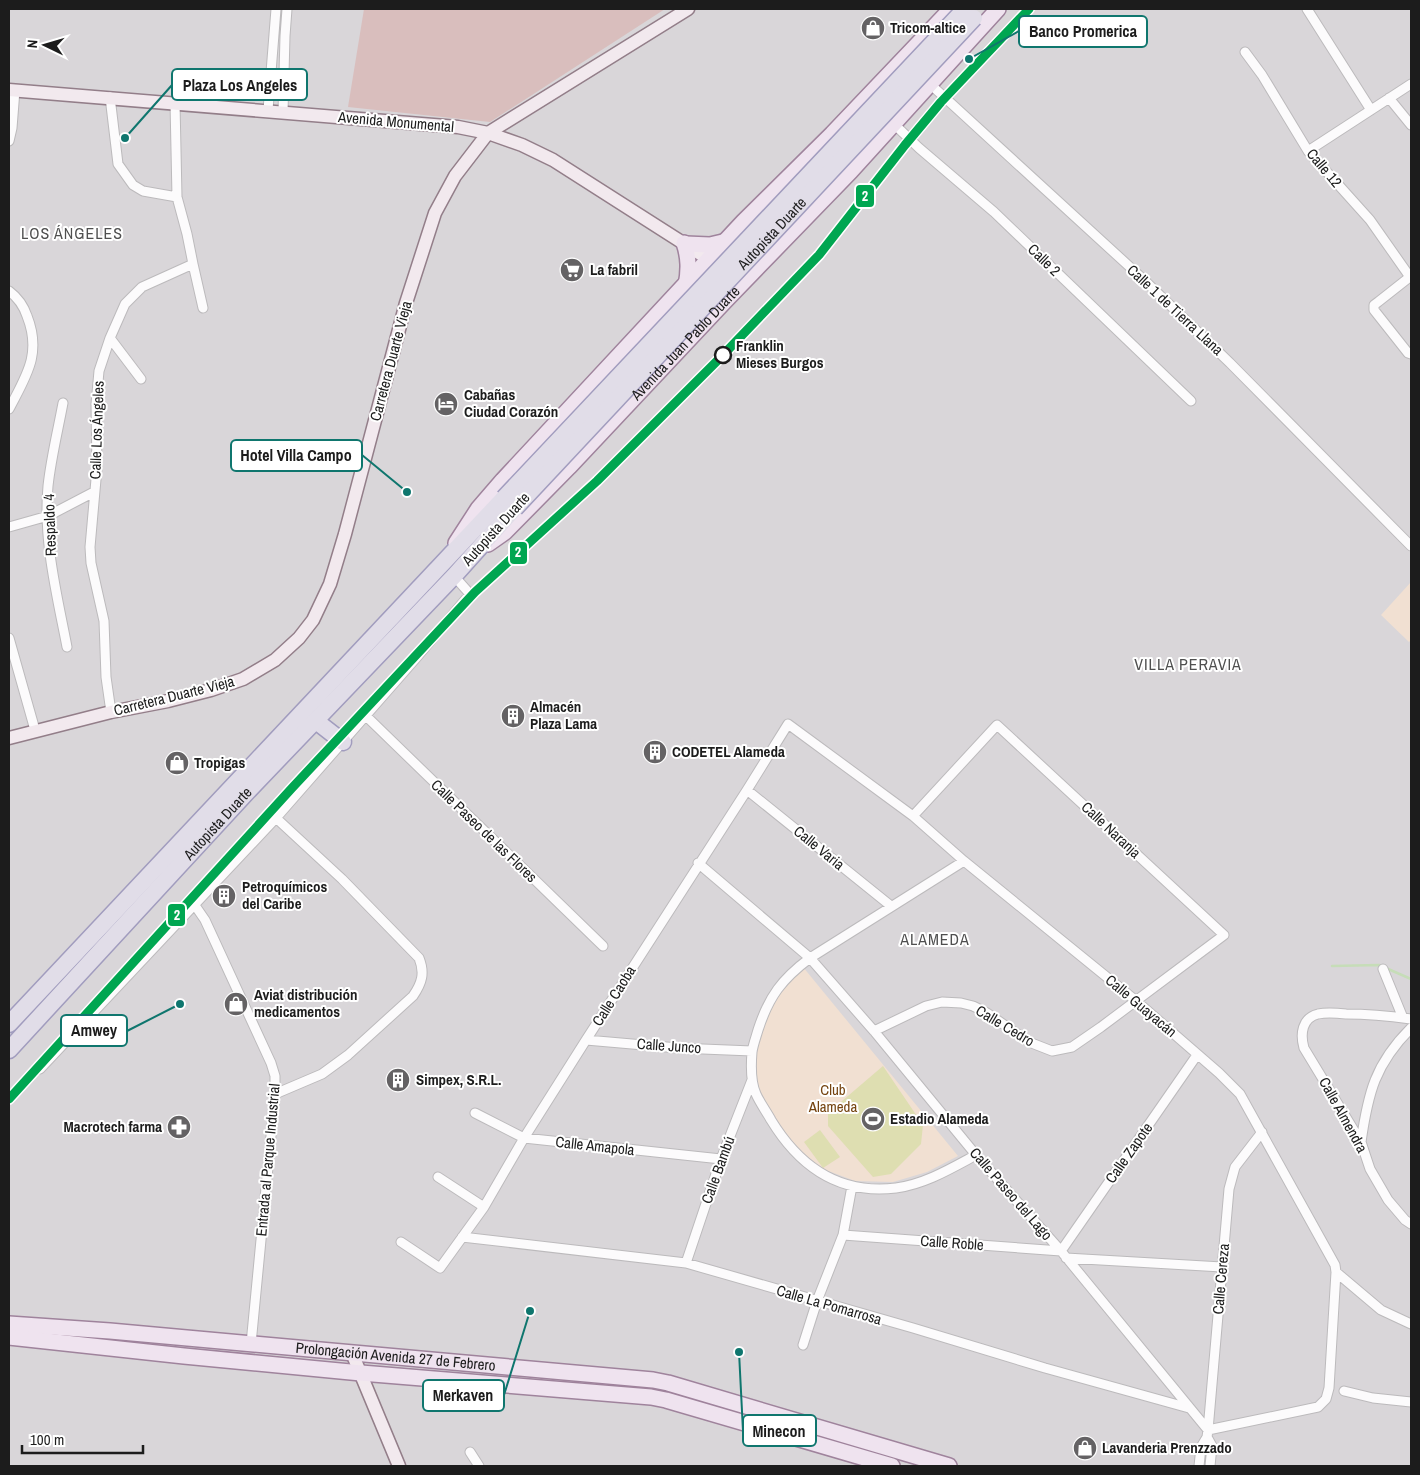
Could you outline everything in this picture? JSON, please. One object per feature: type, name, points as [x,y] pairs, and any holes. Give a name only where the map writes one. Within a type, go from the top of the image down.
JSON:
[{"type":"highway","name":"Autopista Duarte","points":[[9,1024],[446,559],[510,503],[972,11]]},
{"type":"highway","name":"Autopista Duarte","points":[[9,1050],[454,576],[469,559],[510,503]]},
{"type":"highway","points":[[316,721],[343,742]]},
{"type":"main road","name":"Carretera Duarte Vieja","points":[[9,738],[35,730],[211,690],[243,680],[274,660],[299,638],[313,620],[326,596],[336,569],[406,303],[435,213],[455,176],[488,133],[673,13],[688,9]]},
{"type":"main road","name":"Autopista Duarte","points":[[446,559],[478,509],[686,286],[743,222],[832,134],[951,9]]},
{"type":"main road","name":"Avenida Juan Pablo Duarte","points":[[469,559],[505,532],[569,467],[844,178],[998,9]]},
{"type":"main road","name":"Avenida Monumental","points":[[12,90],[458,127],[488,133],[522,145],[552,160],[685,243],[743,282]]},
{"type":"main road","points":[[686,286],[689,256],[685,243],[710,245],[727,241]]},
{"type":"main road","name":"Prolongación Avenida 27 de Febrero","points":[[9,1324],[641,1378],[668,1383],[949,1466]]},
{"type":"main road","points":[[90,1330],[90,1346]]},
{"type":"main road","name":"Prolongación Avenida 27 de Febrero","points":[[9,1337],[361,1373],[639,1396],[666,1400],[892,1466]]},
{"type":"main road","points":[[352,1353],[399,1466]]},
{"type":"street","points":[[268,110],[276,9]]},
{"type":"street","points":[[283,112],[287,9]]},
{"type":"street","points":[[1308,9],[1371,110]]},
{"type":"street","name":"Calle 12","points":[[1245,52],[1262,75],[1308,151],[1370,220],[1411,277]]},
{"type":"street","name":"Calle 1 de Tierra Llana","points":[[930,84],[1224,356],[1411,546]]},
{"type":"street","points":[[1308,151],[1411,84]]},
{"type":"street","points":[[9,141],[12,128],[12,90]]},
{"type":"street","points":[[110,97],[118,164],[133,185],[143,191],[177,197]]},
{"type":"street","points":[[1389,98],[1411,126]]},
{"type":"street","points":[[176,103],[177,197],[187,234],[202,308]]},
{"type":"street","name":"Calle 2","points":[[894,124],[919,148],[994,212],[1190,401]]},
{"type":"street","name":"Calle Los Ángeles","points":[[111,712],[106,677],[104,621],[91,564],[90,547],[97,468],[96,404],[100,370],[110,338],[125,304],[142,287],[193,264]]},
{"type":"street","points":[[1411,277],[1374,305],[1374,310],[1408,353],[1411,354]]},
{"type":"street","points":[[9,291],[24,308],[33,331],[33,350],[25,378],[9,409]]},
{"type":"street","points":[[110,338],[141,379]]},
{"type":"street","name":"Respaldo 4","points":[[63,403],[48,487],[48,516],[52,572],[67,647]]},
{"type":"street","points":[[9,527],[48,516],[94,492]]},
{"type":"street","points":[[40,1069],[276,818],[470,594],[454,576]]},
{"type":"street","points":[[9,642],[35,730]]},
{"type":"street","name":"Calle Paseo de las Flores","points":[[365,716],[603,946]]},
{"type":"street","name":"Calle Caoba","points":[[401,1242],[440,1268],[484,1206],[524,1138],[788,724]]},
{"type":"street","name":"Calle Guayacán","points":[[788,724],[913,816],[964,861],[1135,1000],[1219,1072],[1240,1094],[1335,1264],[1329,1388],[1326,1399],[1318,1406],[1207,1433]]},
{"type":"street","name":"Calle Naranja","points":[[913,816],[997,725],[1224,935]]},
{"type":"street","name":"Calle Varia","points":[[747,790],[891,906]]},
{"type":"street","points":[[275,1094],[322,1074],[348,1055],[412,996],[420,986],[422,978],[420,958],[342,879],[276,818]]},
{"type":"street","points":[[964,861],[810,958],[790,974],[774,992],[761,1021],[752,1051],[753,1078],[755,1092],[781,1136],[796,1154],[813,1169],[832,1179],[852,1186],[895,1188],[917,1184],[938,1176],[976,1155]]},
{"type":"street","name":"Calle Paseo del Lago","points":[[698,863],[810,958],[976,1155],[1064,1254],[1189,1408],[1207,1433]]},
{"type":"street","name":"Entrada al Parque Industrial","points":[[194,904],[205,920],[275,1076],[275,1094],[251,1344]]},
{"type":"street","name":"Calle Cedro","points":[[874,1032],[926,1006],[942,1002],[961,1003],[974,1006],[987,1013],[1029,1042],[1052,1051],[1072,1047],[1224,935]]},
{"type":"street","points":[[1383,969],[1407,1018]]},
{"type":"street","name":"Calle Almendra","points":[[1407,1018],[1317,1014],[1303,1026],[1301,1036],[1304,1048],[1361,1142],[1370,1169],[1388,1200],[1405,1220],[1411,1224]]},
{"type":"street","points":[[1361,1142],[1368,1102],[1380,1066],[1411,1028]]},
{"type":"street","name":"Calle Junco","points":[[586,1040],[678,1048],[752,1051]]},
{"type":"street","name":"Calle Zapote","points":[[1064,1254],[1197,1055]]},
{"type":"street","name":"Calle Bambú","points":[[686,1263],[721,1159],[753,1078]]},
{"type":"street","name":"Calle Amapola","points":[[475,1114],[524,1138],[721,1159]]},
{"type":"street","name":"Calle Cereza","points":[[1199,1466],[1201,1447],[1207,1433],[1232,1177],[1235,1167],[1262,1132]]},
{"type":"street","points":[[438,1177],[484,1206]]},
{"type":"street","points":[[803,1345],[817,1301],[843,1234],[852,1186]]},
{"type":"street","name":"Calle Roble","points":[[843,1234],[1222,1267]]},
{"type":"street","name":"Calle La Pomarrosa","points":[[462,1237],[686,1263],[1189,1408]]},
{"type":"street","points":[[1336,1272],[1381,1310],[1411,1324]]},
{"type":"street","points":[[1344,1391],[1373,1398],[1411,1402]]},
{"type":"street","name":"Calle Cereza","points":[[1207,1433],[1212,1446],[1210,1466]]},
{"type":"street","points":[[470,1452],[479,1466]]},
{"type":"shaded area","points":[[9,9],[1411,9],[1411,1466],[9,1466]]},
{"type":"shaded area","points":[[364,9],[665,9],[490,122],[348,107]]},
{"type":"green space","points":[[1411,582],[1411,640],[1409,642],[1381,615]]},
{"type":"green space","name":"Club Alameda","points":[[803,967],[958,1156],[927,1172],[893,1182],[855,1181],[823,1169],[789,1142],[758,1090],[755,1052],[768,1014],[782,989]]},
{"type":"green space","name":"Estadio Alameda","points":[[883,1066],[923,1125],[921,1144],[891,1174],[873,1177],[828,1126],[828,1113]]},
{"type":"green space","points":[[820,1130],[840,1157],[823,1168],[804,1142]]},
{"type":"waterway","points":[[1332,966],[1379,965],[1411,979]]},
{"type":"metro line","name":"2","points":[[9,1099],[292,788],[475,592],[597,481],[723,355],[819,255],[941,102],[1029,9]]},
{"type":"place","name":"Tricom-altice","points":[[873,28]]},
{"type":"place","name":"Banco Promerica","points":[[969,59]]},
{"type":"place","name":"Plaza Los Angeles","points":[[125,138]]},
{"type":"place","name":"La fabril","points":[[572,270]]},
{"type":"place","name":"Franklin Mieses Burgos","points":[[723,355]]},
{"type":"place","name":"Cabañas Ciudad Corazón","points":[[446,404]]},
{"type":"place","name":"Hotel Villa Campo","points":[[407,492]]},
{"type":"place","name":"Almacén Plaza Lama","points":[[513,716]]},
{"type":"place","name":"CODETEL Alameda","points":[[655,752]]},
{"type":"place","name":"Tropigas","points":[[177,763]]},
{"type":"place","name":"Petroquímicos del Caribe","points":[[224,896]]},
{"type":"place","name":"Amwey","points":[[180,1004]]},
{"type":"place","name":"Aviat distribución medicamentos","points":[[236,1004]]},
{"type":"place","name":"Simpex, S.R.L.","points":[[398,1080]]},
{"type":"place","name":"Estadio Alameda","points":[[873,1119]]},
{"type":"place","name":"Macrotech farma","points":[[179,1127]]},
{"type":"place","name":"Merkaven","points":[[530,1311]]},
{"type":"place","name":"Minecon","points":[[739,1352]]},
{"type":"place","name":"Lavanderia Prenzzado","points":[[1085,1448]]},
{"type":"district","name":"LOS ÁNGELES","points":[[72,233]]},
{"type":"district","name":"VILLA PERAVIA","points":[[1188,664]]},
{"type":"district","name":"ALAMEDA","points":[[935,939]]}]
